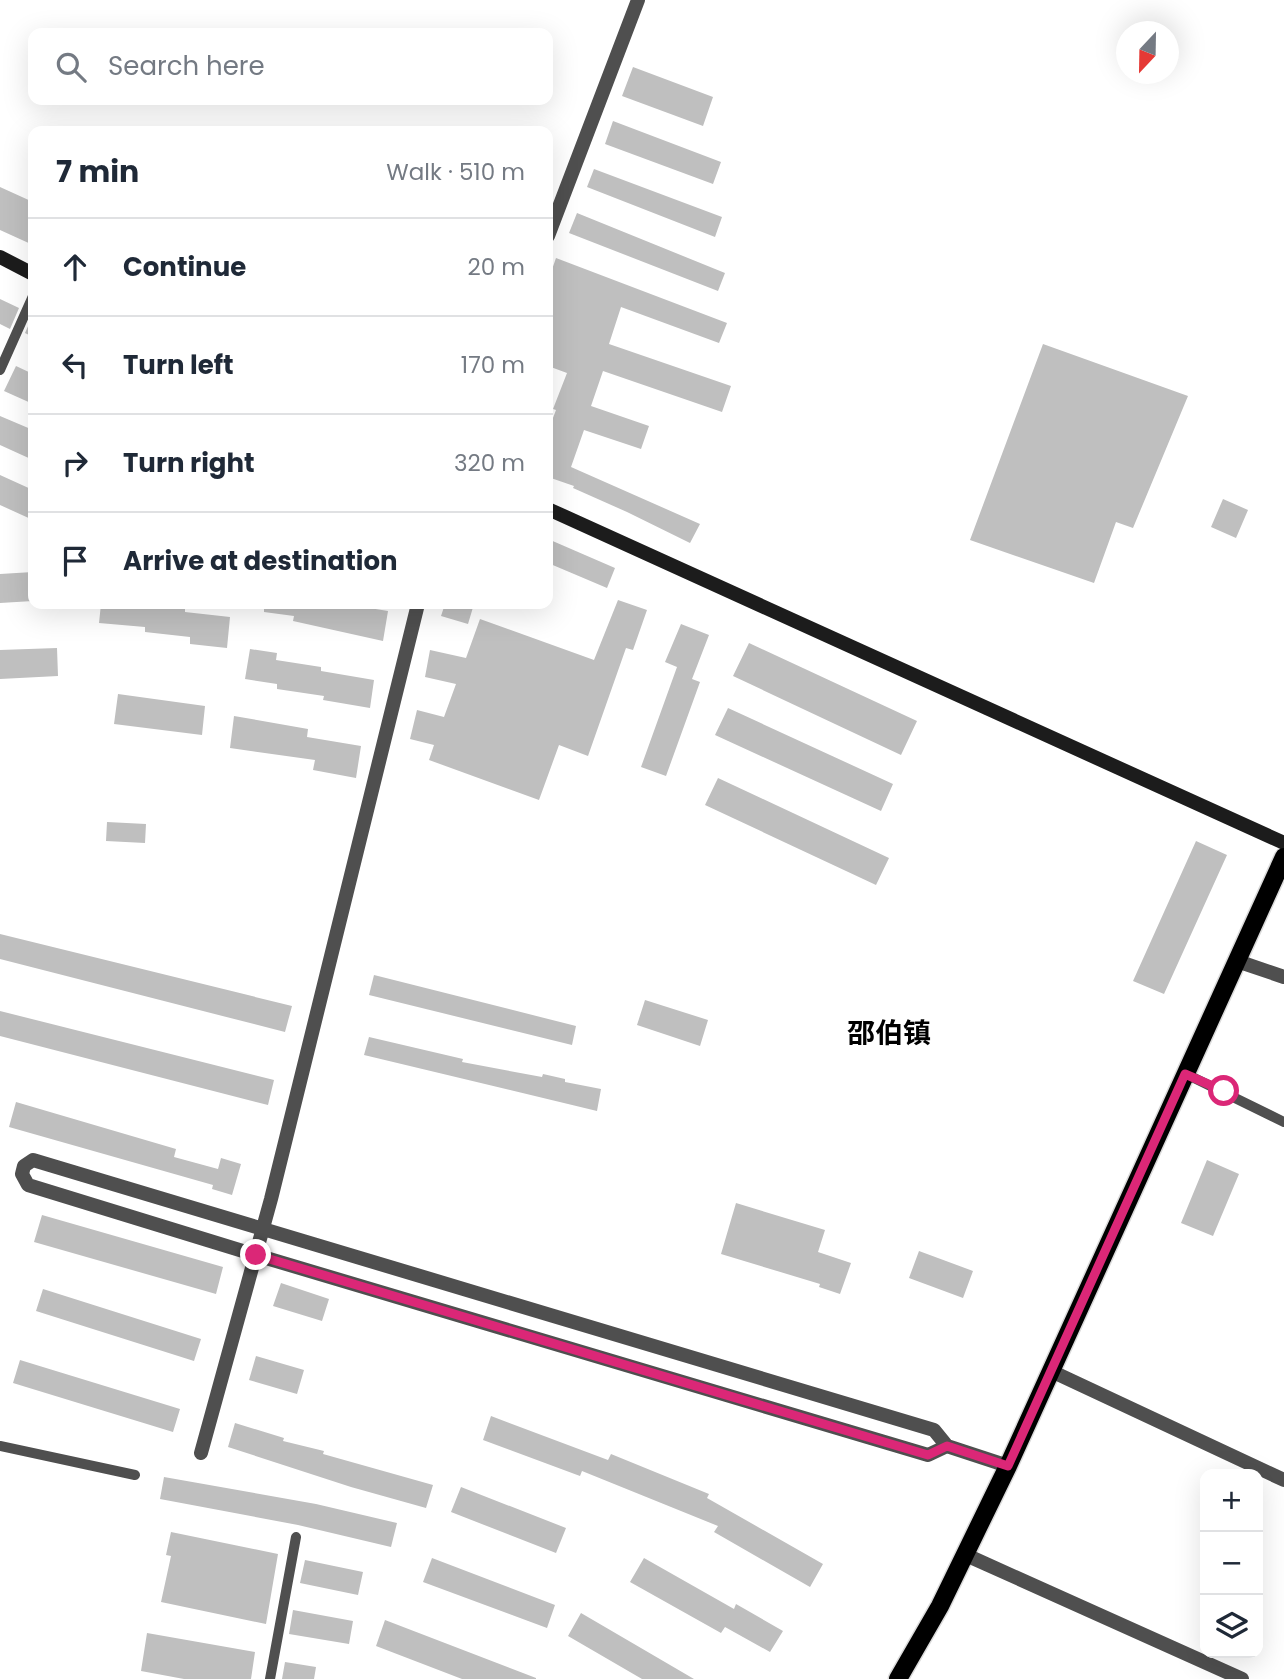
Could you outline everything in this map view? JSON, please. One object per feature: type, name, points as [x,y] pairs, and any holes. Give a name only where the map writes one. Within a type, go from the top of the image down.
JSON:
[{"type":"main road","points":[[0,257],[28,271]]},
{"type":"main road","points":[[553,511],[1284,843]]},
{"type":"main road","points":[[898,1679],[940,1606],[1008,1466],[1284,857]]},
{"type":"street","points":[[553,223],[638,0]]},
{"type":"street","points":[[201,1453],[263,1229],[417,609]]},
{"type":"street","points":[[1237,961],[1284,977]]},
{"type":"street","points":[[947,1446],[928,1455],[256,1255],[28,1185],[22,1174],[24,1166],[33,1160],[934,1430],[947,1446],[1008,1466]]},
{"type":"street","points":[[1051,1371],[1284,1480]]},
{"type":"street","points":[[966,1555],[1242,1679]]},
{"type":"lane","points":[[0,370],[28,307]]},
{"type":"lane","points":[[1185,1074],[1284,1122]]},
{"type":"lane","points":[[0,1446],[135,1475]]},
{"type":"lane","points":[[270,1679],[296,1537]]},
{"type":"building","points":[[633,67],[713,97],[703,126],[622,96]]},
{"type":"building","points":[[613,121],[721,162],[713,184],[605,144]]},
{"type":"building","points":[[594,169],[722,217],[715,237],[587,187]]},
{"type":"building","points":[[0,187],[28,200],[28,243],[0,230]]},
{"type":"building","points":[[577,213],[725,273],[718,291],[569,233]]},
{"type":"building","points":[[556,258],[727,323],[719,343],[621,307],[609,344],[731,386],[722,412],[603,371],[591,406],[649,426],[641,449],[584,430],[571,467],[700,524],[690,543],[573,488],[574,486],[553,479],[553,418],[556,410],[553,409],[567,373],[553,368],[553,267]]},
{"type":"building","points":[[0,299],[19,308],[10,329],[0,324]]},
{"type":"building","points":[[1043,344],[1188,396],[1133,528],[1116,522],[1094,583],[970,540]]},
{"type":"building","points":[[16,366],[28,372],[28,402],[4,391]]},
{"type":"building","points":[[0,416],[28,428],[28,458],[0,445]]},
{"type":"building","points":[[0,475],[28,488],[28,518],[0,505]]},
{"type":"building","points":[[1223,499],[1248,510],[1236,538],[1211,527]]},
{"type":"building","points":[[553,541],[615,568],[607,588],[553,565]]},
{"type":"building","points":[[28,572],[28,601],[0,603],[0,574]]},
{"type":"building","points":[[618,600],[647,610],[633,650],[626,648],[588,756],[559,745],[539,800],[429,760],[434,745],[410,739],[417,710],[444,717],[456,684],[425,677],[430,650],[466,658],[480,619],[594,660]]},
{"type":"building","points":[[100,609],[185,609],[185,612],[230,617],[227,648],[190,644],[190,637],[145,632],[145,627],[99,623]]},
{"type":"building","points":[[264,609],[388,611],[383,641],[293,621],[294,616],[264,612]]},
{"type":"building","points":[[443,609],[472,609],[468,624],[441,616]]},
{"type":"building","points":[[681,624],[709,635],[692,679],[700,682],[666,776],[641,767],[677,667],[665,662]]},
{"type":"building","points":[[749,643],[917,721],[901,755],[733,676]]},
{"type":"building","points":[[57,648],[58,676],[0,679],[0,650]]},
{"type":"building","points":[[250,649],[277,653],[276,660],[321,667],[321,671],[374,680],[370,708],[323,700],[324,696],[277,689],[277,684],[245,679]]},
{"type":"building","points":[[118,694],[205,706],[202,735],[114,724]]},
{"type":"building","points":[[728,708],[893,784],[881,811],[715,735]]},
{"type":"building","points":[[234,716],[308,729],[307,737],[361,746],[356,778],[313,770],[315,760],[230,748]]},
{"type":"building","points":[[718,778],[889,858],[876,885],[705,805]]},
{"type":"building","points":[[107,822],[146,824],[145,843],[106,841]]},
{"type":"building","points":[[1196,841],[1227,855],[1164,994],[1133,981]]},
{"type":"building","points":[[0,934],[292,1006],[285,1032],[0,959]]},
{"type":"building","points":[[374,975],[576,1026],[572,1045],[369,995]]},
{"type":"building","points":[[645,1000],[708,1020],[700,1046],[637,1025]]},
{"type":"building","points":[[0,1011],[274,1080],[268,1105],[0,1036]]},
{"type":"building","points":[[369,1037],[463,1059],[462,1062],[542,1077],[543,1074],[565,1079],[565,1082],[601,1089],[597,1111],[364,1055]]},
{"type":"building","points":[[16,1102],[176,1149],[174,1157],[218,1169],[221,1158],[241,1164],[232,1195],[212,1189],[213,1185],[9,1127]]},
{"type":"building","points":[[1207,1160],[1239,1174],[1213,1236],[1181,1223]]},
{"type":"building","points":[[736,1203],[825,1230],[818,1252],[851,1263],[840,1294],[819,1287],[820,1284],[721,1254]]},
{"type":"building","points":[[42,1215],[223,1267],[216,1294],[34,1242]]},
{"type":"building","points":[[919,1251],[973,1271],[963,1298],[909,1278]]},
{"type":"building","points":[[281,1283],[329,1299],[322,1321],[273,1306]]},
{"type":"building","points":[[43,1289],[201,1339],[194,1361],[36,1311]]},
{"type":"building","points":[[256,1356],[304,1370],[297,1394],[249,1380]]},
{"type":"building","points":[[20,1360],[180,1409],[173,1432],[13,1383]]},
{"type":"building","points":[[491,1416],[608,1460],[611,1454],[709,1494],[707,1498],[823,1564],[810,1587],[714,1532],[718,1526],[582,1471],[580,1476],[483,1440]]},
{"type":"building","points":[[235,1423],[284,1438],[283,1441],[324,1451],[323,1454],[433,1485],[426,1508],[228,1447]]},
{"type":"building","points":[[164,1477],[316,1504],[397,1523],[391,1547],[298,1525],[160,1499]]},
{"type":"building","points":[[461,1487],[566,1528],[556,1553],[451,1512]]},
{"type":"building","points":[[171,1532],[278,1554],[266,1624],[161,1602],[171,1556],[166,1555]]},
{"type":"building","points":[[432,1558],[555,1605],[547,1628],[423,1582]]},
{"type":"building","points":[[644,1558],[734,1609],[736,1604],[783,1631],[770,1652],[725,1627],[721,1633],[630,1582]]},
{"type":"building","points":[[305,1560],[363,1572],[358,1595],[300,1583]]},
{"type":"building","points":[[293,1610],[353,1621],[349,1644],[289,1634]]},
{"type":"building","points":[[581,1613],[694,1679],[642,1679],[568,1636]]},
{"type":"building","points":[[385,1620],[536,1679],[462,1679],[376,1646]]},
{"type":"building","points":[[147,1633],[255,1652],[251,1679],[184,1679],[141,1671]]},
{"type":"building","points":[[285,1662],[316,1667],[314,1679],[282,1679]]},
{"type":"district","name":"邵伯镇","points":[[889,1033]]},
{"type":"route","points":[[256,1255],[928,1455],[947,1446],[1008,1466],[1185,1074],[1224,1091]]}]
